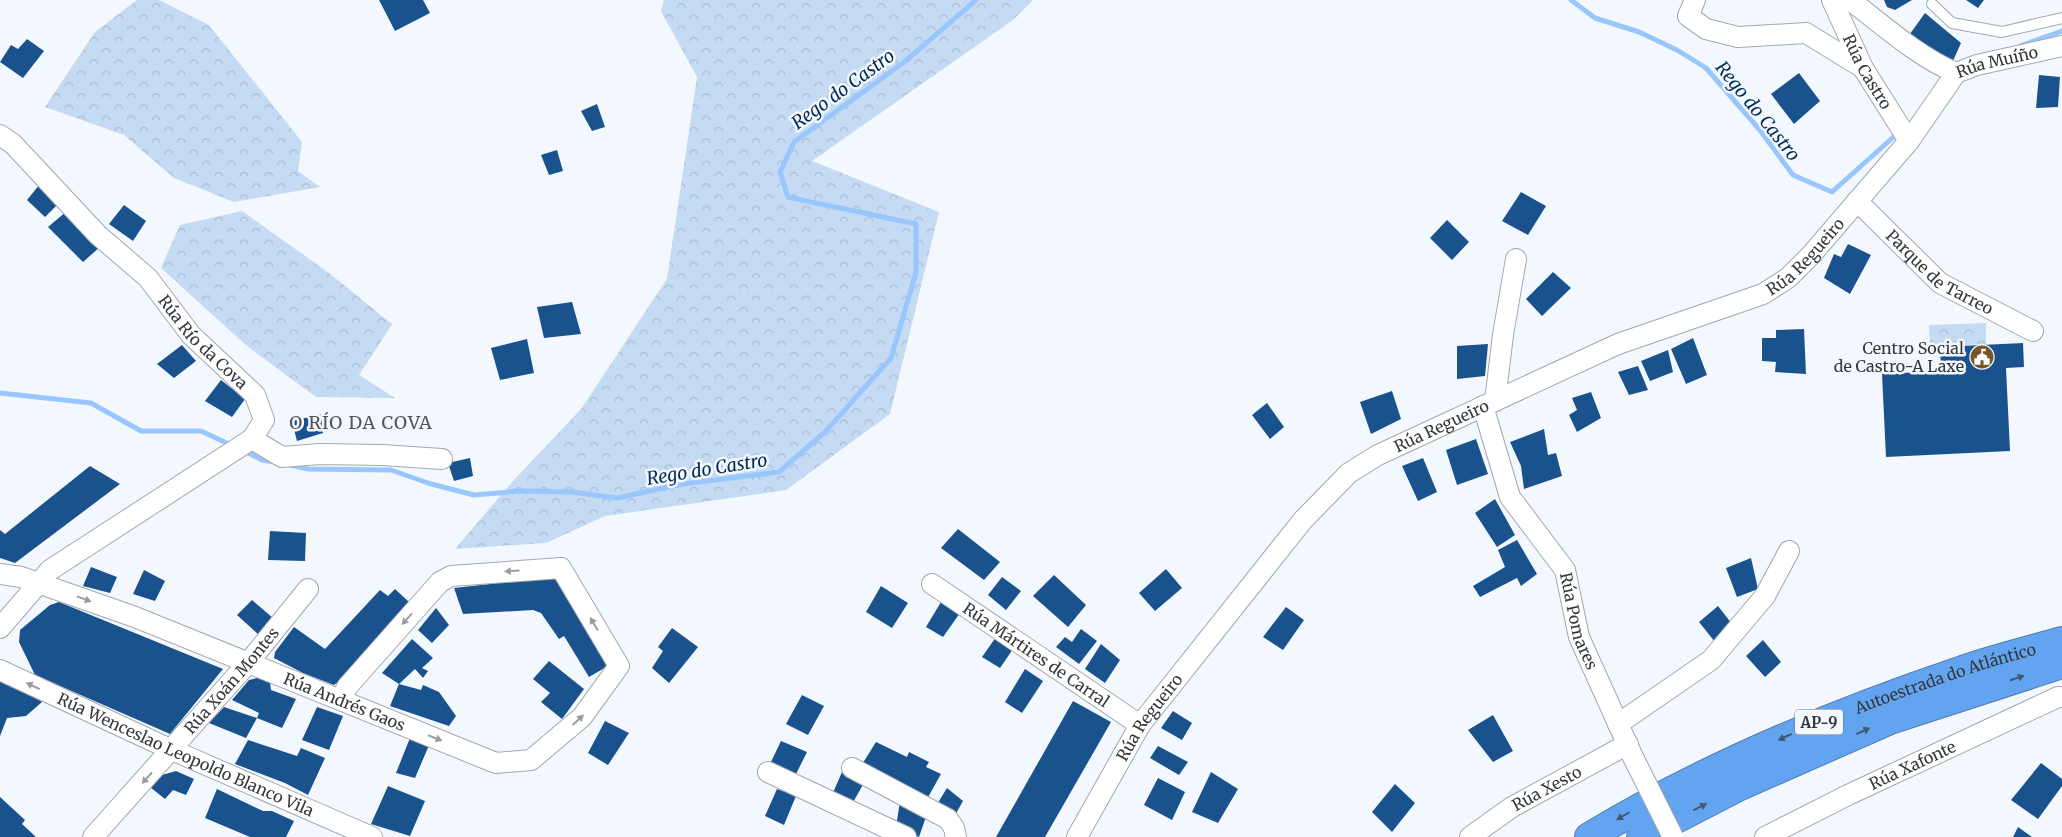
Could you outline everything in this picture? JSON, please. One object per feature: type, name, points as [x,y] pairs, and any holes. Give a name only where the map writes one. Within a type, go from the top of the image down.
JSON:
[{"type":"highway","name":"Autoestrada do Atlántico","points":[[1589,837],[1643,804],[1804,728],[1961,670],[2062,641]]},
{"type":"highway","name":"Autoestrada do Atlántico","points":[[1641,837],[1740,786],[1890,720],[2062,664]]},
{"type":"street","points":[[1695,0],[1688,16],[1706,29],[1738,36],[1806,33],[1863,68]]},
{"type":"street","name":"Rúa Castro","points":[[1832,0],[1863,68],[1909,141]]},
{"type":"street","points":[[1850,0],[1910,47],[1936,64],[1956,73]]},
{"type":"street","name":"Rúa Muíño","points":[[1909,141],[1956,73],[1977,65],[2062,46]]},
{"type":"street","name":"Rúa Río da Cova","points":[[0,136],[19,151],[98,235],[148,278],[192,335],[255,395],[264,420],[252,439],[50,570],[0,628]]},
{"type":"street","name":"Rúa Regueiro","points":[[1077,837],[1140,726],[1303,520],[1350,473],[1378,454],[1618,344],[1763,294],[1788,278],[1909,141]]},
{"type":"street","name":"Parque de Tarreo","points":[[1857,201],[1940,283],[2033,330]]},
{"type":"street","points":[[1489,404],[1516,260]]},
{"type":"street","name":"Rúa Pomares","points":[[1489,404],[1510,497],[1565,570],[1579,637],[1630,750],[1673,837]]},
{"type":"street","points":[[252,439],[282,456],[320,454],[382,455],[442,459]]},
{"type":"street","points":[[1618,724],[1711,660],[1764,596],[1789,551]]},
{"type":"street","name":"Rúa Andrés Gaos","points":[[0,574],[21,577],[135,618],[496,764],[531,760],[582,717],[619,666],[561,568],[451,576],[440,582],[347,687],[341,700]]},
{"type":"street","name":"Rúa Mártires de Carral","points":[[932,584],[1140,726]]},
{"type":"street","name":"Rúa Xoán Montes","points":[[93,837],[248,663],[308,589]]},
{"type":"street","name":"Rúa Wenceslao Leopoldo Blanco Vila","points":[[0,670],[172,750],[372,837]]},
{"type":"street","name":"Rúa Xafonte","points":[[1765,837],[1857,791],[2058,697],[2062,697]]},
{"type":"street","name":"Rúa Xesto","points":[[1470,837],[1512,808],[1630,750]]},
{"type":"street","points":[[852,768],[948,819],[954,828],[956,837]]},
{"type":"street","points":[[768,772],[906,837]]},
{"type":"lane","name":"Rúa Muíño","points":[[1932,4],[1952,23],[2002,32],[2062,18]]},
{"type":"green space","points":[[137,0],[159,0],[209,25],[302,142],[298,171],[320,187],[234,202],[174,178],[124,135],[45,107],[95,32]]},
{"type":"green space","points":[[664,0],[1033,0],[1013,20],[812,161],[939,212],[890,414],[786,490],[605,516],[546,543],[455,549],[513,481],[581,409],[667,279],[697,77],[661,11]]},
{"type":"green space","points":[[242,211],[329,273],[392,324],[359,375],[395,398],[316,397],[247,346],[161,268],[180,225]]},
{"type":"green space","points":[[1986,323],[1986,344],[1930,347],[1929,325]]},
{"type":"building","points":[[379,0],[423,0],[430,13],[395,31]]},
{"type":"building","points":[[1884,0],[1912,0],[1895,10],[1887,7]]},
{"type":"building","points":[[1966,0],[1984,0],[1978,8]]},
{"type":"building","points":[[1925,13],[1961,43],[1952,63],[1907,38]]},
{"type":"building","points":[[27,39],[44,51],[23,78],[0,62],[11,45],[18,49]]},
{"type":"building","points":[[1799,73],[1820,101],[1794,124],[1771,94]]},
{"type":"building","points":[[2039,75],[2060,77],[2058,107],[2036,108]]},
{"type":"building","points":[[597,104],[605,127],[592,131],[581,111]]},
{"type":"building","points":[[557,150],[563,171],[549,175],[541,155]]},
{"type":"building","points":[[40,184],[59,203],[45,217],[27,200]]},
{"type":"building","points":[[1521,192],[1546,206],[1528,235],[1502,221]]},
{"type":"building","points":[[124,205],[146,221],[133,241],[109,224]]},
{"type":"building","points":[[67,211],[101,246],[83,262],[48,227]]},
{"type":"building","points":[[1447,220],[1469,242],[1452,260],[1430,238]]},
{"type":"building","points":[[1848,244],[1871,255],[1850,294],[1824,278],[1834,254],[1841,257]]},
{"type":"building","points":[[1553,272],[1571,288],[1542,316],[1526,299]]},
{"type":"building","points":[[572,302],[581,334],[544,338],[537,307]]},
{"type":"building","points":[[1804,329],[1806,374],[1775,372],[1776,362],[1762,361],[1762,338],[1776,338],[1776,330]]},
{"type":"building","points":[[1693,338],[1707,375],[1686,384],[1671,349]]},
{"type":"building","points":[[527,339],[534,373],[500,380],[491,348]]},
{"type":"building","points":[[2023,343],[2024,367],[2006,368],[2010,451],[1886,457],[1882,374],[1941,371],[1940,347]]},
{"type":"building","points":[[1488,344],[1485,376],[1457,379],[1457,346]]},
{"type":"building","points":[[182,345],[196,361],[174,378],[157,364]]},
{"type":"building","points":[[1668,350],[1673,372],[1650,381],[1641,361]]},
{"type":"building","points":[[1638,366],[1648,390],[1629,395],[1618,372]]},
{"type":"building","points":[[221,380],[245,399],[232,417],[205,401]]},
{"type":"building","points":[[1392,391],[1401,419],[1371,434],[1360,402]]},
{"type":"building","points":[[1591,392],[1601,418],[1577,432],[1569,415],[1577,410],[1572,398]]},
{"type":"building","points":[[1267,403],[1284,427],[1270,439],[1252,415]]},
{"type":"building","points":[[322,414],[323,433],[297,441],[292,421]]},
{"type":"building","points":[[1544,429],[1548,455],[1556,453],[1562,476],[1524,489],[1521,466],[1510,442]]},
{"type":"building","points":[[1476,439],[1488,474],[1457,485],[1446,450]]},
{"type":"building","points":[[470,458],[473,476],[454,481],[448,463]]},
{"type":"building","points":[[1423,458],[1437,492],[1418,501],[1402,466]]},
{"type":"building","points":[[90,466],[120,484],[15,563],[0,558],[0,530],[5,534]]},
{"type":"building","points":[[1495,499],[1515,535],[1497,547],[1475,513]]},
{"type":"building","points":[[958,529],[1000,562],[984,580],[941,548]]},
{"type":"building","points":[[270,531],[306,533],[305,561],[268,560]]},
{"type":"building","points":[[1517,540],[1537,574],[1521,586],[1517,578],[1480,597],[1473,586],[1505,567],[1498,550]]},
{"type":"building","points":[[1751,558],[1758,589],[1737,597],[1726,568]]},
{"type":"building","points":[[91,567],[117,577],[110,593],[83,586]]},
{"type":"building","points":[[1166,569],[1182,588],[1155,611],[1139,593]]},
{"type":"building","points":[[144,570],[165,581],[155,601],[133,594]]},
{"type":"building","points":[[1054,575],[1086,605],[1068,627],[1033,596]]},
{"type":"building","points":[[554,577],[608,666],[589,677],[564,636],[559,639],[541,613],[533,610],[463,614],[454,588]]},
{"type":"building","points":[[1002,577],[1021,591],[1006,610],[988,595]]},
{"type":"building","points":[[881,586],[908,603],[892,628],[866,612]]},
{"type":"building","points":[[395,589],[409,602],[341,680],[334,685],[303,673],[274,658],[275,652],[294,627],[325,649],[380,590],[388,596]]},
{"type":"building","points":[[252,600],[273,618],[259,635],[237,615]]},
{"type":"building","points":[[59,602],[223,669],[170,734],[35,675],[19,642],[20,630],[50,605]]},
{"type":"building","points":[[941,602],[960,613],[943,637],[926,627]]},
{"type":"building","points":[[1718,606],[1732,624],[1715,642],[1699,622]]},
{"type":"building","points":[[1286,607],[1304,620],[1283,650],[1263,637]]},
{"type":"building","points":[[436,608],[449,625],[432,643],[418,630]]},
{"type":"building","points":[[672,628],[698,647],[669,683],[652,668],[663,651],[658,647]]},
{"type":"building","points":[[1081,629],[1097,641],[1079,664],[1056,647],[1065,637],[1072,642]]},
{"type":"building","points":[[996,637],[1013,649],[1000,668],[982,657]]},
{"type":"building","points":[[412,639],[433,658],[422,668],[428,671],[423,678],[415,669],[399,684],[382,673]]},
{"type":"building","points":[[1763,640],[1781,662],[1765,677],[1746,656]]},
{"type":"building","points":[[1101,644],[1120,660],[1105,683],[1085,669]]},
{"type":"building","points":[[549,661],[584,689],[562,719],[541,702],[550,693],[533,679]]},
{"type":"building","points":[[1025,669],[1043,681],[1022,713],[1005,702]]},
{"type":"building","points":[[257,678],[270,682],[271,690],[296,699],[282,728],[257,718],[259,713],[232,700],[249,680]]},
{"type":"building","points":[[0,681],[33,695],[42,702],[26,716],[7,718],[0,736]]},
{"type":"building","points":[[399,684],[421,690],[423,685],[439,692],[456,716],[449,726],[390,706]]},
{"type":"building","points":[[802,695],[824,706],[808,735],[786,724]]},
{"type":"building","points":[[1073,701],[1111,722],[1045,837],[996,837]]},
{"type":"building","points":[[224,707],[257,718],[246,738],[209,723]]},
{"type":"building","points":[[317,707],[343,716],[329,750],[302,740]]},
{"type":"building","points":[[1173,711],[1192,723],[1182,740],[1161,728]]},
{"type":"building","points":[[1493,715],[1513,751],[1493,762],[1468,730]]},
{"type":"building","points":[[605,721],[629,733],[608,765],[588,753]]},
{"type":"building","points":[[410,738],[430,743],[415,778],[396,773]]},
{"type":"building","points":[[248,740],[297,756],[301,748],[325,758],[308,795],[285,783],[235,764]]},
{"type":"building","points":[[781,741],[807,752],[795,776],[770,764]]},
{"type":"building","points":[[876,742],[907,757],[909,752],[929,762],[926,767],[941,774],[927,799],[861,766]]},
{"type":"building","points":[[1158,746],[1188,762],[1179,775],[1150,758]]},
{"type":"building","points":[[2041,763],[2062,779],[2062,786],[2038,819],[2011,800]]},
{"type":"building","points":[[176,771],[194,779],[186,795],[173,790],[165,799],[150,787],[162,775]]},
{"type":"building","points":[[842,772],[864,783],[852,804],[832,795]]},
{"type":"building","points":[[1211,772],[1238,789],[1218,823],[1192,812]]},
{"type":"building","points":[[1158,778],[1185,792],[1172,820],[1144,805]]},
{"type":"building","points":[[1395,784],[1415,803],[1392,832],[1372,812]]},
{"type":"building","points":[[388,786],[425,801],[410,836],[371,824]]},
{"type":"building","points":[[947,788],[963,801],[954,817],[936,806]]},
{"type":"building","points":[[217,789],[263,811],[272,811],[294,821],[286,837],[250,837],[205,818]]},
{"type":"building","points":[[777,789],[796,796],[784,825],[765,816]]},
{"type":"building","points":[[0,797],[25,820],[22,824],[36,837],[0,837]]},
{"type":"building","points":[[900,801],[927,814],[919,837],[896,827]]},
{"type":"building","points":[[2018,827],[2032,837],[2013,837]]},
{"type":"waterway","name":"Rego do Castro","points":[[290,465],[308,469],[391,470],[431,484],[474,495],[521,491],[572,492],[617,498],[683,484],[779,472],[825,432],[891,358],[916,272],[916,224],[788,197],[780,172],[794,142],[903,63],[976,0]]},
{"type":"waterway","name":"Rego do Castro","points":[[1571,0],[1595,18],[1639,32],[1677,50],[1706,68],[1759,129],[1793,175],[1832,192],[1899,132]]},
{"type":"waterway","name":"Rego do Castro","points":[[2020,46],[2062,31]]},
{"type":"waterway","name":"Rego do Castro","points":[[0,393],[91,403],[141,431],[201,431],[233,446]]},
{"type":"waterway","name":"Rego do Castro","points":[[243,450],[262,460],[275,462]]},
{"type":"place","name":"Centro Social de Castro-A Laxe","points":[[1982,357]]},
{"type":"district","name":"O RÍO DA COVA","points":[[361,422]]}]
